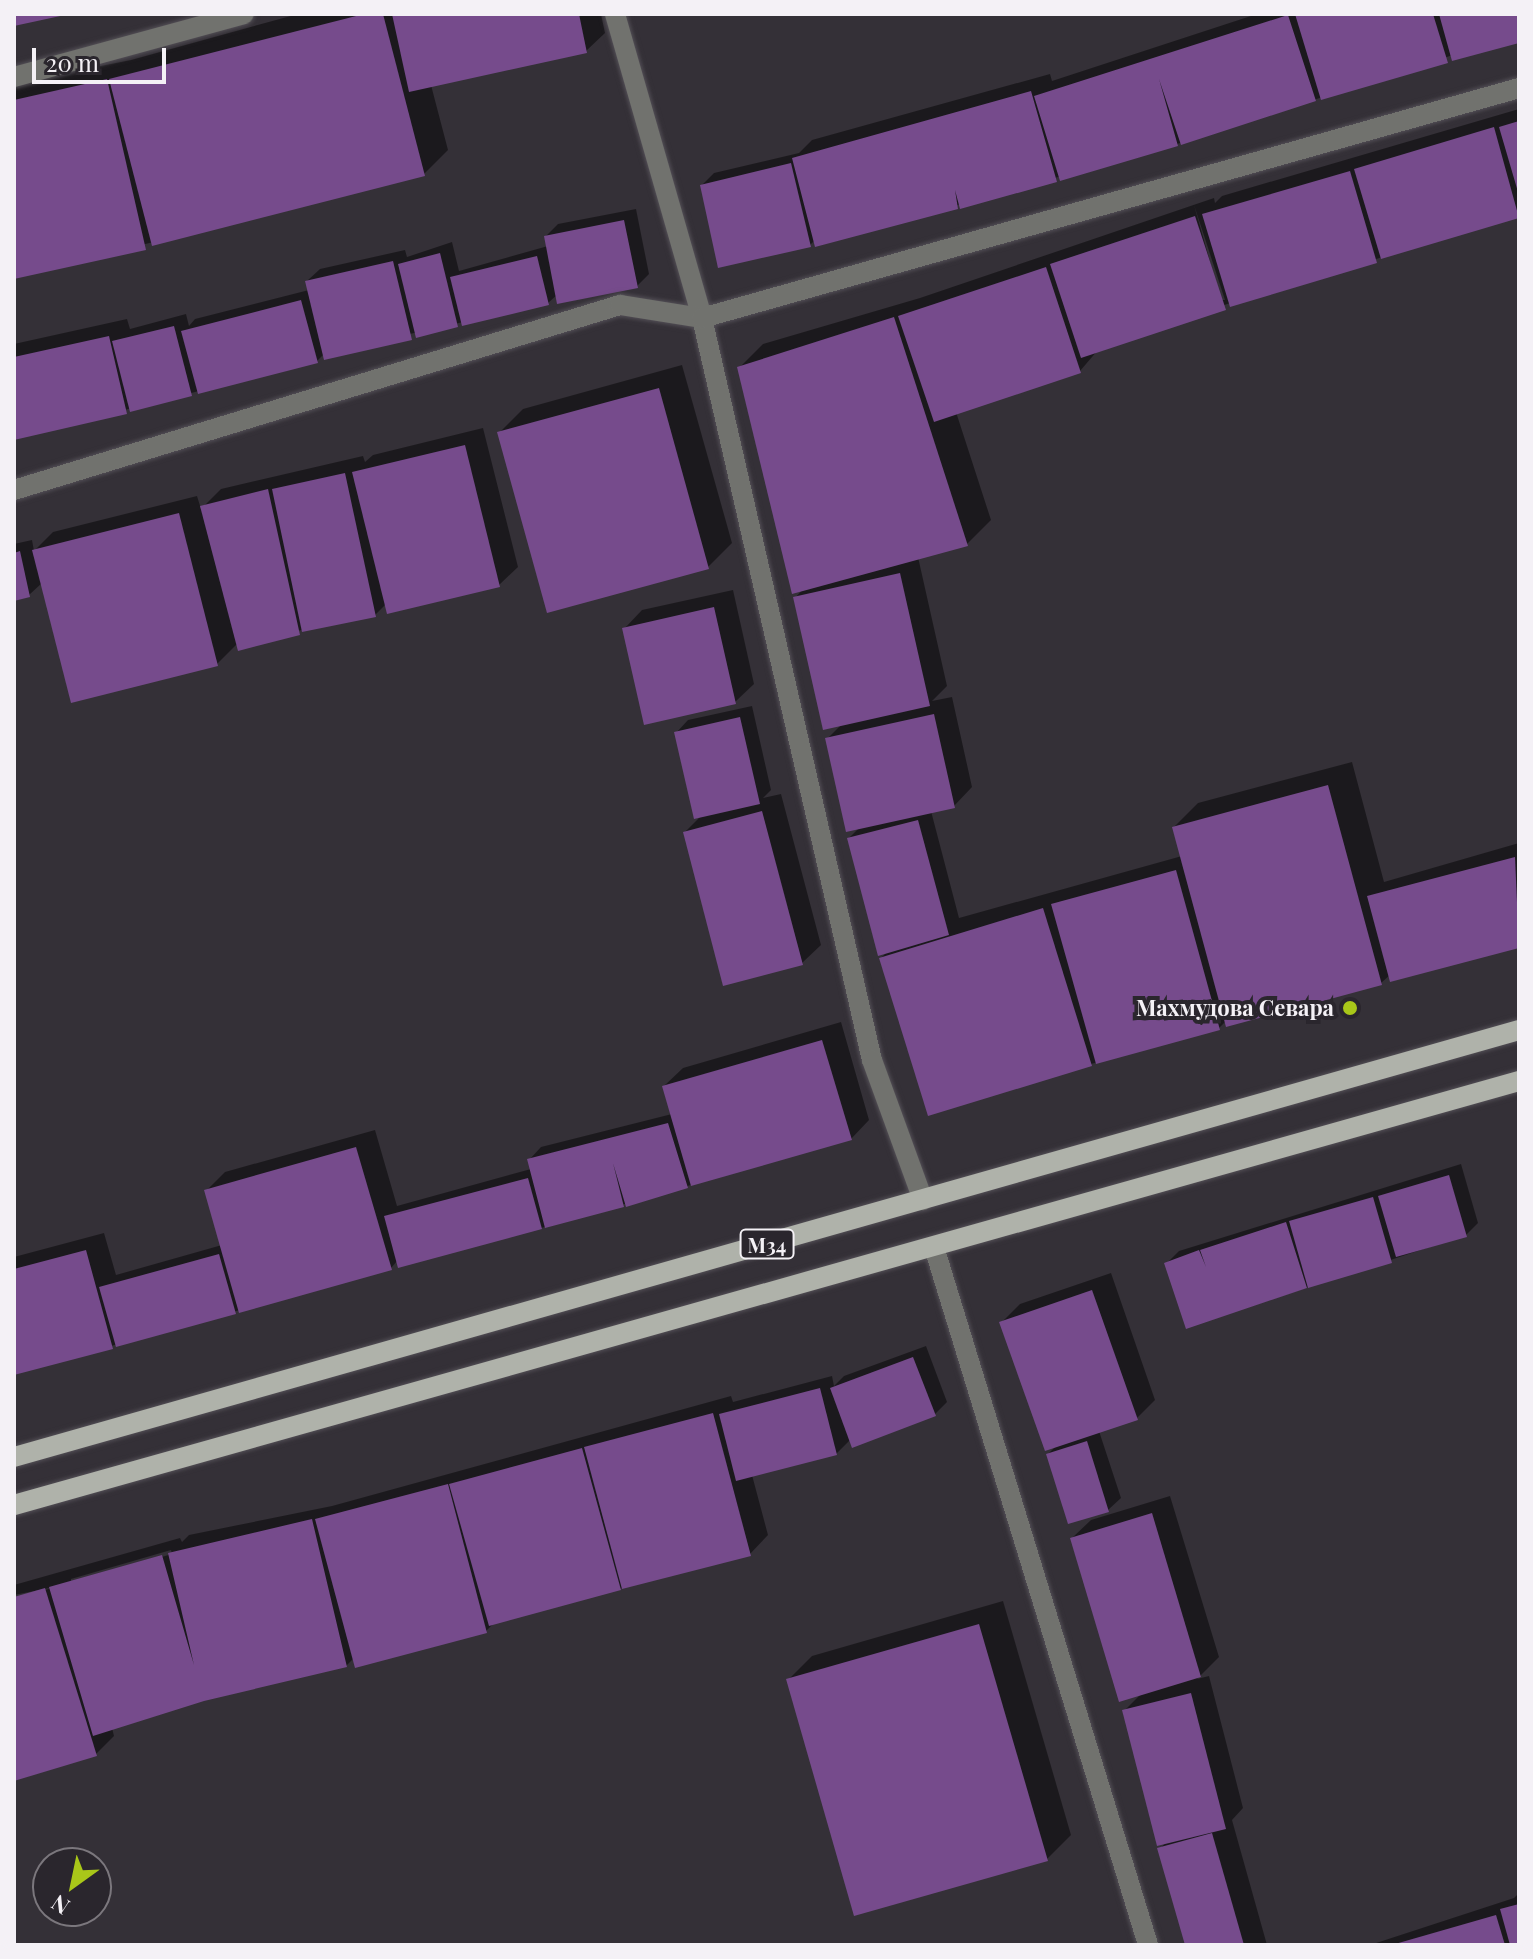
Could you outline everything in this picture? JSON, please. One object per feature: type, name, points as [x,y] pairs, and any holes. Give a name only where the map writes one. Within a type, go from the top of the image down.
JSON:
[{"type":"main road","name":"M34","points":[[14,1457],[1519,1030]]},
{"type":"main road","name":"M34","points":[[14,1505],[1519,1081]]},
{"type":"street","points":[[14,77],[244,14]]},
{"type":"street","points":[[615,14],[702,318],[872,1060],[923,1200]]},
{"type":"street","points":[[14,490],[620,305],[702,318],[1519,88]]},
{"type":"street","points":[[934,1247],[1148,1945]]},
{"type":"building","points":[[14,14],[65,14],[65,15],[14,26]]},
{"type":"building","points":[[364,14],[383,14],[425,176],[152,246],[109,79]]},
{"type":"building","points":[[392,14],[579,14],[587,53],[409,92]]},
{"type":"building","points":[[1295,14],[1433,14],[1448,63],[1321,100]]},
{"type":"building","points":[[1439,14],[1519,14],[1519,43],[1452,61]]},
{"type":"building","points":[[1288,15],[1316,101],[1181,145],[1159,79],[1178,146],[1060,181],[1034,96]]},
{"type":"building","points":[[107,79],[146,250],[14,279],[14,100]]},
{"type":"building","points":[[1031,91],[1057,182],[960,209],[955,190],[958,209],[815,247],[792,158]]},
{"type":"building","points":[[1519,121],[1519,192],[1518,192],[1499,127]]},
{"type":"building","points":[[1494,127],[1519,218],[1381,259],[1354,169]]},
{"type":"building","points":[[791,163],[811,247],[718,268],[700,185]]},
{"type":"building","points":[[1350,171],[1377,263],[1230,307],[1202,214]]},
{"type":"building","points":[[1195,216],[1226,310],[1081,358],[1050,264]]},
{"type":"building","points":[[624,220],[638,288],[557,304],[544,236]]},
{"type":"building","points":[[440,253],[458,327],[416,338],[398,264]]},
{"type":"building","points":[[537,256],[549,305],[462,326],[450,277]]},
{"type":"building","points":[[393,261],[412,340],[324,360],[305,281]]},
{"type":"building","points":[[1046,267],[1081,373],[934,422],[898,316]]},
{"type":"building","points":[[301,300],[318,363],[198,394],[181,331]]},
{"type":"building","points":[[894,317],[968,546],[792,594],[737,367]]},
{"type":"building","points":[[174,326],[192,396],[130,412],[112,341]]},
{"type":"building","points":[[109,336],[127,414],[14,440],[14,357]]},
{"type":"building","points":[[659,388],[709,569],[547,613],[497,432]]},
{"type":"building","points":[[465,445],[500,587],[387,614],[352,472]]},
{"type":"building","points":[[345,473],[376,617],[302,632],[272,489]]},
{"type":"building","points":[[268,489],[300,635],[238,651],[200,506]]},
{"type":"building","points":[[179,513],[218,666],[71,703],[32,550]]},
{"type":"building","points":[[20,551],[30,597],[14,601],[14,553]]},
{"type":"building","points":[[900,573],[930,706],[823,730],[793,597]]},
{"type":"building","points":[[714,607],[736,704],[644,725],[622,628]]},
{"type":"building","points":[[934,714],[955,808],[846,832],[825,738]]},
{"type":"building","points":[[740,717],[760,804],[694,819],[674,732]]},
{"type":"building","points":[[1328,785],[1382,985],[1226,1027],[1172,827]]},
{"type":"building","points":[[762,811],[803,965],[723,986],[683,832]]},
{"type":"building","points":[[918,820],[949,935],[878,956],[847,838]]},
{"type":"building","points":[[1515,857],[1519,948],[1390,982],[1367,896]]},
{"type":"building","points":[[1176,870],[1220,1030],[1096,1064],[1051,904]]},
{"type":"building","points":[[1043,908],[1092,1066],[928,1116],[879,958]]},
{"type":"building","points":[[822,1040],[852,1140],[691,1186],[662,1086]]},
{"type":"building","points":[[668,1123],[688,1188],[626,1207],[613,1163],[624,1207],[545,1228],[527,1159]]},
{"type":"building","points":[[356,1147],[392,1270],[239,1313],[204,1190]]},
{"type":"building","points":[[1449,1175],[1467,1237],[1396,1257],[1378,1196]]},
{"type":"building","points":[[528,1178],[542,1229],[398,1268],[384,1216]]},
{"type":"building","points":[[1373,1197],[1392,1263],[1308,1288],[1289,1221]]},
{"type":"building","points":[[1286,1222],[1307,1288],[1186,1329],[1164,1263],[1199,1250],[1206,1267],[1200,1250]]},
{"type":"building","points":[[86,1250],[113,1349],[14,1375],[14,1269]]},
{"type":"building","points":[[219,1254],[236,1314],[116,1347],[99,1287]]},
{"type":"building","points":[[1092,1290],[1138,1420],[1045,1451],[999,1322]]},
{"type":"building","points":[[913,1357],[936,1416],[852,1448],[830,1388]]},
{"type":"building","points":[[820,1388],[837,1455],[736,1481],[719,1414]]},
{"type":"building","points":[[713,1413],[751,1556],[622,1589],[584,1447]]},
{"type":"building","points":[[1087,1441],[1109,1512],[1068,1524],[1046,1454]]},
{"type":"building","points":[[582,1448],[621,1590],[489,1626],[449,1484]]},
{"type":"building","points":[[448,1484],[487,1633],[355,1668],[315,1519]]},
{"type":"building","points":[[1152,1513],[1201,1677],[1119,1702],[1070,1538]]},
{"type":"building","points":[[312,1519],[347,1667],[204,1701],[93,1736],[49,1587],[162,1555],[194,1665],[168,1553]]},
{"type":"building","points":[[45,1588],[97,1756],[14,1781],[14,1597]]},
{"type":"building","points":[[979,1624],[1048,1861],[854,1916],[786,1679]]},
{"type":"building","points":[[1191,1693],[1226,1829],[1157,1846],[1122,1710]]},
{"type":"building","points":[[1212,1833],[1244,1945],[1185,1945],[1157,1848]]},
{"type":"building","points":[[1519,1904],[1519,1945],[1510,1945],[1500,1909]]},
{"type":"building","points":[[1496,1915],[1505,1945],[1395,1945],[1395,1944]]},
{"type":"place","name":"Махмудова Севара","points":[[1350,1008]]}]
